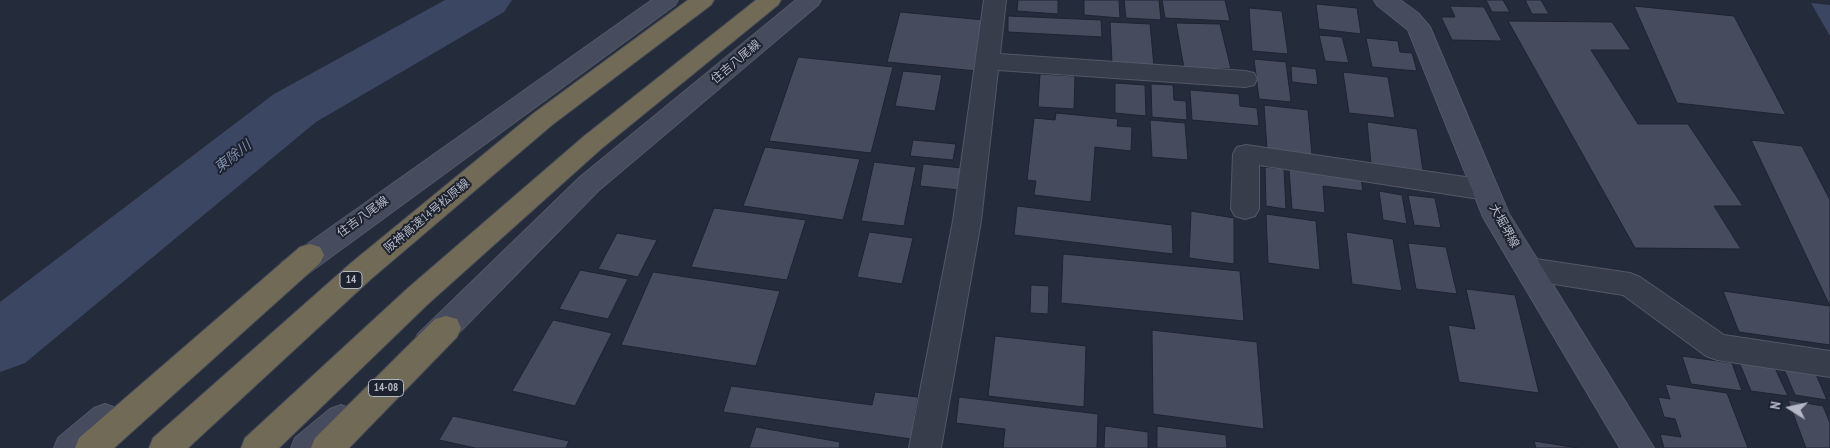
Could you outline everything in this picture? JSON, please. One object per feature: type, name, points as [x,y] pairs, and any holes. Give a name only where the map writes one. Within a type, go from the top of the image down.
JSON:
[{"type":"highway","name":"阪神高速14号松原線","points":[[165,448],[361,271],[543,119],[703,0]]},
{"type":"highway","points":[[258,448],[418,296],[592,143],[770,0]]},
{"type":"highway","points":[[91,448],[310,256]]},
{"type":"highway","name":"14-08","points":[[327,448],[446,328]]},
{"type":"main road","name":"住吉八尾線","points":[[70,448],[310,256],[667,0]]},
{"type":"main road","name":"住吉八尾線","points":[[307,448],[446,328],[589,184],[810,0]]},
{"type":"main road","name":"大堀堺線","points":[[1384,0],[1410,18],[1418,28],[1498,217],[1638,448]]},
{"type":"street","points":[[925,448],[967,221],[995,0]]},
{"type":"street","points":[[987,61],[1245,79]]},
{"type":"street","points":[[1245,209],[1246,154],[1486,190]]},
{"type":"street","points":[[1530,269],[1630,285],[1717,347],[1830,364]]},
{"type":"street","points":[[348,448],[446,328]]},
{"type":"water","points":[[1811,3],[1830,5],[1830,36]]},
{"type":"building","points":[[1018,0],[1058,0],[1058,14],[1017,11]]},
{"type":"building","points":[[1084,0],[1119,0],[1120,18],[1084,15]]},
{"type":"building","points":[[1124,0],[1159,0],[1161,20],[1126,18]]},
{"type":"building","points":[[1162,0],[1225,0],[1230,21],[1165,18]]},
{"type":"building","points":[[1486,0],[1503,0],[1510,12],[1492,12]]},
{"type":"building","points":[[1525,0],[1541,0],[1549,14],[1532,14]]},
{"type":"building","points":[[1316,4],[1357,8],[1361,34],[1319,29]]},
{"type":"building","points":[[1450,6],[1484,7],[1502,41],[1452,40],[1441,17],[1455,17]]},
{"type":"building","points":[[1634,6],[1734,16],[1786,115],[1677,103]]},
{"type":"building","points":[[1249,8],[1282,11],[1288,54],[1252,51]]},
{"type":"building","points":[[900,12],[984,20],[976,71],[887,62]]},
{"type":"building","points":[[1008,16],[1101,20],[1102,37],[1008,32]]},
{"type":"building","points":[[1508,21],[1612,22],[1631,50],[1591,50],[1638,124],[1688,124],[1743,206],[1714,206],[1741,249],[1635,248]]},
{"type":"building","points":[[1110,22],[1150,24],[1154,66],[1112,63]]},
{"type":"building","points":[[1176,23],[1220,24],[1231,69],[1184,68]]},
{"type":"building","points":[[1319,35],[1342,37],[1349,63],[1325,61]]},
{"type":"building","points":[[1366,38],[1398,41],[1400,52],[1412,53],[1417,71],[1372,67]]},
{"type":"building","points":[[798,57],[893,67],[871,153],[769,141]]},
{"type":"building","points":[[1254,59],[1286,62],[1291,102],[1259,99]]},
{"type":"building","points":[[1291,66],[1316,69],[1318,85],[1292,82]]},
{"type":"building","points":[[903,71],[942,75],[935,111],[895,106]]},
{"type":"building","points":[[1343,72],[1388,77],[1395,118],[1349,113]]},
{"type":"building","points":[[1040,74],[1075,76],[1074,109],[1038,107]]},
{"type":"building","points":[[1115,83],[1145,85],[1146,116],[1115,113]]},
{"type":"building","points":[[1151,84],[1173,85],[1174,100],[1186,101],[1187,120],[1152,117]]},
{"type":"building","points":[[1190,90],[1239,94],[1240,106],[1257,108],[1259,126],[1192,120]]},
{"type":"building","points":[[1264,105],[1308,110],[1312,155],[1267,149]]},
{"type":"building","points":[[1056,113],[1118,119],[1117,126],[1132,127],[1131,151],[1095,147],[1091,202],[1034,195],[1036,181],[1027,180],[1034,118],[1055,120]]},
{"type":"building","points":[[1150,120],[1185,123],[1188,160],[1152,157]]},
{"type":"building","points":[[1367,122],[1417,129],[1423,171],[1371,164]]},
{"type":"building","points":[[913,140],[956,144],[953,160],[910,156]]},
{"type":"building","points":[[1751,140],[1802,146],[1830,200],[1830,306]]},
{"type":"building","points":[[765,147],[860,159],[843,220],[743,206]]},
{"type":"building","points":[[874,162],[916,167],[904,226],[861,221]]},
{"type":"building","points":[[923,164],[962,168],[959,190],[920,186]]},
{"type":"building","points":[[1265,167],[1284,169],[1286,209],[1266,206]]},
{"type":"building","points":[[1289,170],[1361,179],[1363,191],[1323,186],[1325,213],[1292,209]]},
{"type":"building","points":[[1379,191],[1402,195],[1407,224],[1383,220]]},
{"type":"building","points":[[1408,195],[1435,198],[1441,228],[1414,225]]},
{"type":"building","points":[[1017,206],[1172,225],[1173,254],[1014,235]]},
{"type":"building","points":[[714,208],[806,220],[787,280],[691,267]]},
{"type":"building","points":[[1191,211],[1234,218],[1234,264],[1189,258]]},
{"type":"building","points":[[1266,214],[1316,221],[1320,270],[1268,263]]},
{"type":"building","points":[[869,232],[913,238],[902,284],[857,277]]},
{"type":"building","points":[[1346,232],[1393,239],[1402,291],[1352,284]]},
{"type":"building","points":[[617,233],[657,240],[638,277],[598,269]]},
{"type":"building","points":[[1408,243],[1446,247],[1457,294],[1416,289]]},
{"type":"building","points":[[1063,254],[1240,271],[1244,321],[1061,303]]},
{"type":"building","points":[[580,270],[628,279],[608,319],[559,309]]},
{"type":"building","points":[[653,272],[780,291],[756,366],[621,345]]},
{"type":"building","points":[[1031,285],[1049,286],[1048,314],[1030,313]]},
{"type":"building","points":[[1466,289],[1515,295],[1539,393],[1459,382],[1448,325],[1475,329]]},
{"type":"building","points":[[1723,291],[1830,306],[1830,345],[1739,332]]},
{"type":"building","points":[[553,320],[612,333],[575,406],[512,391]]},
{"type":"building","points":[[1152,330],[1257,342],[1264,429],[1153,414]]},
{"type":"building","points":[[995,336],[1086,346],[1084,407],[988,396]]},
{"type":"building","points":[[1682,356],[1732,363],[1742,391],[1691,384]]},
{"type":"building","points":[[1739,362],[1774,366],[1788,396],[1751,391]]},
{"type":"building","points":[[1783,367],[1815,372],[1827,400],[1795,395]]},
{"type":"building","points":[[1665,384],[1727,393],[1748,448],[1664,448],[1660,434],[1681,437],[1675,419],[1664,417],[1658,397],[1670,399]]},
{"type":"building","points":[[731,386],[872,405],[875,392],[918,397],[911,439],[723,412]]},
{"type":"building","points":[[959,397],[1098,414],[1097,448],[1003,448],[1005,429],[956,423]]},
{"type":"building","points":[[1788,400],[1823,406],[1830,423],[1830,448],[1806,448]]},
{"type":"building","points":[[453,416],[569,441],[566,448],[475,448],[439,440]]},
{"type":"building","points":[[1105,426],[1148,432],[1148,448],[1104,448]]},
{"type":"building","points":[[1157,426],[1226,435],[1227,448],[1157,448]]},
{"type":"building","points":[[756,427],[840,442],[839,448],[749,448]]},
{"type":"building","points":[[1534,441],[1578,448],[1536,448]]},
{"type":"waterway","name":"東除川","points":[[0,342],[295,108],[485,0]]}]
